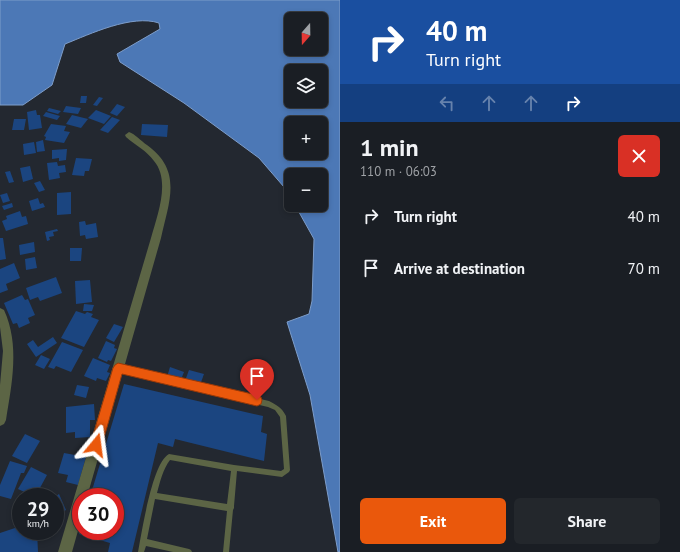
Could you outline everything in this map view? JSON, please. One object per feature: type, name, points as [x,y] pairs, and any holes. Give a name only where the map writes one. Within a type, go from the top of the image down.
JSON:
[{"type":"street","points":[[65,552],[156,238],[165,196],[165,176],[158,159],[129,135]]},
{"type":"street","points":[[0,420],[8,356],[7,337],[1,317]]},
{"type":"lane","points":[[118,368],[269,404],[277,408],[283,416],[287,470],[282,474],[234,468],[169,457],[165,460],[157,477],[141,552]]},
{"type":"lane","points":[[226,552],[234,468]]},
{"type":"lane","points":[[154,496],[231,508]]},
{"type":"lane","points":[[143,542],[189,552]]},
{"type":"water","points":[[0,0],[340,0],[340,552],[338,552],[310,395],[287,322],[309,314],[312,301],[314,239],[299,212],[328,212],[328,168],[284,168],[284,187],[259,158],[184,103],[120,62],[117,54],[160,29],[159,23],[136,21],[124,23],[111,26],[65,44],[52,85],[23,105],[0,105]]},
{"type":"building","points":[[81,96],[87,96],[86,103],[80,103]]},
{"type":"building","points":[[99,97],[103,98],[97,106],[93,105]]},
{"type":"building","points":[[117,104],[125,107],[117,116],[110,113]]},
{"type":"building","points":[[66,106],[81,108],[78,114],[63,112]]},
{"type":"building","points":[[49,108],[61,111],[58,114],[47,111]]},
{"type":"building","points":[[36,110],[37,115],[40,115],[42,128],[29,130],[27,112]]},
{"type":"building","points":[[96,110],[111,116],[104,124],[88,118]]},
{"type":"building","points":[[46,112],[60,116],[57,120],[43,116]]},
{"type":"building","points":[[72,115],[88,119],[81,128],[66,124]]},
{"type":"building","points":[[112,117],[120,120],[108,133],[100,130]]},
{"type":"building","points":[[14,119],[26,119],[24,130],[12,130]]},
{"type":"building","points":[[51,124],[66,126],[64,131],[70,132],[64,143],[45,140],[46,137],[44,136]]},
{"type":"building","points":[[142,124],[168,125],[167,137],[141,135]]},
{"type":"building","points":[[43,140],[45,151],[37,152],[36,142]]},
{"type":"building","points":[[34,142],[36,153],[24,155],[23,144]]},
{"type":"building","points":[[67,149],[66,160],[59,161],[59,158],[52,159],[52,150]]},
{"type":"building","points":[[76,158],[92,159],[89,171],[85,171],[84,176],[72,175]]},
{"type":"building","points":[[57,162],[58,166],[65,165],[66,172],[59,173],[60,178],[49,180],[47,163]]},
{"type":"building","points":[[30,166],[33,179],[23,182],[20,168]]},
{"type":"building","points":[[10,171],[14,182],[9,183],[5,172]]},
{"type":"building","points":[[40,181],[45,190],[39,192],[34,183]]},
{"type":"building","points":[[71,192],[71,214],[57,215],[57,193]]},
{"type":"building","points":[[7,193],[10,201],[3,203],[0,195]]},
{"type":"building","points":[[38,198],[40,204],[43,203],[45,207],[32,211],[29,201]]},
{"type":"building","points":[[12,203],[13,207],[4,210],[2,206]]},
{"type":"building","points":[[20,211],[22,217],[26,216],[28,224],[6,231],[2,221],[7,219],[6,216]]},
{"type":"building","points":[[85,221],[86,225],[96,223],[98,237],[86,239],[85,235],[80,236],[79,222]]},
{"type":"building","points":[[57,229],[58,231],[53,232],[54,236],[49,237],[50,240],[47,241],[45,232]]},
{"type":"building","points":[[0,238],[3,238],[6,259],[0,260]]},
{"type":"building","points":[[34,242],[35,252],[20,255],[19,245]]},
{"type":"building","points":[[70,248],[82,248],[81,261],[70,261]]},
{"type":"building","points":[[35,257],[37,268],[26,270],[25,259]]},
{"type":"building","points":[[14,263],[20,278],[6,284],[8,290],[0,293],[0,269]]},
{"type":"building","points":[[56,277],[62,293],[40,301],[38,297],[30,300],[26,288]]},
{"type":"building","points":[[90,280],[92,302],[76,304],[75,281]]},
{"type":"building","points":[[22,295],[25,300],[28,299],[35,315],[28,318],[30,323],[19,328],[17,323],[13,324],[4,303]]},
{"type":"building","points":[[84,304],[94,305],[92,311],[83,311]]},
{"type":"building","points":[[76,311],[85,314],[87,312],[93,314],[91,317],[99,320],[84,347],[61,338]]},
{"type":"building","points":[[114,324],[123,327],[114,342],[106,338]]},
{"type":"building","points":[[53,337],[57,343],[36,357],[27,344],[33,340],[38,347]]},
{"type":"building","points":[[106,341],[115,345],[114,348],[117,349],[111,361],[108,360],[107,362],[98,358]]},
{"type":"building","points":[[62,342],[83,350],[71,372],[56,366],[54,369],[48,367]]},
{"type":"building","points":[[41,355],[50,359],[44,369],[35,365]]},
{"type":"building","points":[[93,358],[110,365],[107,372],[110,373],[106,381],[97,378],[96,381],[84,376]]},
{"type":"building","points":[[170,367],[184,372],[180,382],[167,377]]},
{"type":"building","points":[[189,370],[204,374],[200,385],[185,381]]},
{"type":"building","points":[[124,384],[263,416],[261,432],[267,434],[264,461],[175,439],[173,447],[158,443],[132,552],[108,552],[110,543],[100,540],[124,540],[124,488],[93,488]]},
{"type":"building","points":[[77,385],[89,387],[86,398],[74,395]]},
{"type":"building","points":[[94,404],[95,420],[90,420],[90,437],[75,438],[75,432],[66,433],[66,407]]},
{"type":"building","points":[[25,434],[40,441],[27,463],[12,456]]},
{"type":"building","points":[[64,453],[86,457],[78,485],[66,482],[68,475],[58,473]]},
{"type":"building","points":[[10,461],[27,466],[24,473],[21,473],[15,488],[12,488],[11,499],[0,496],[0,485]]},
{"type":"building","points":[[31,467],[47,475],[40,488],[19,488]]},
{"type":"building","points":[[12,529],[12,540],[37,540],[38,552],[0,552],[0,533]]},
{"type":"route","points":[[96,445],[118,368],[257,400]]}]
